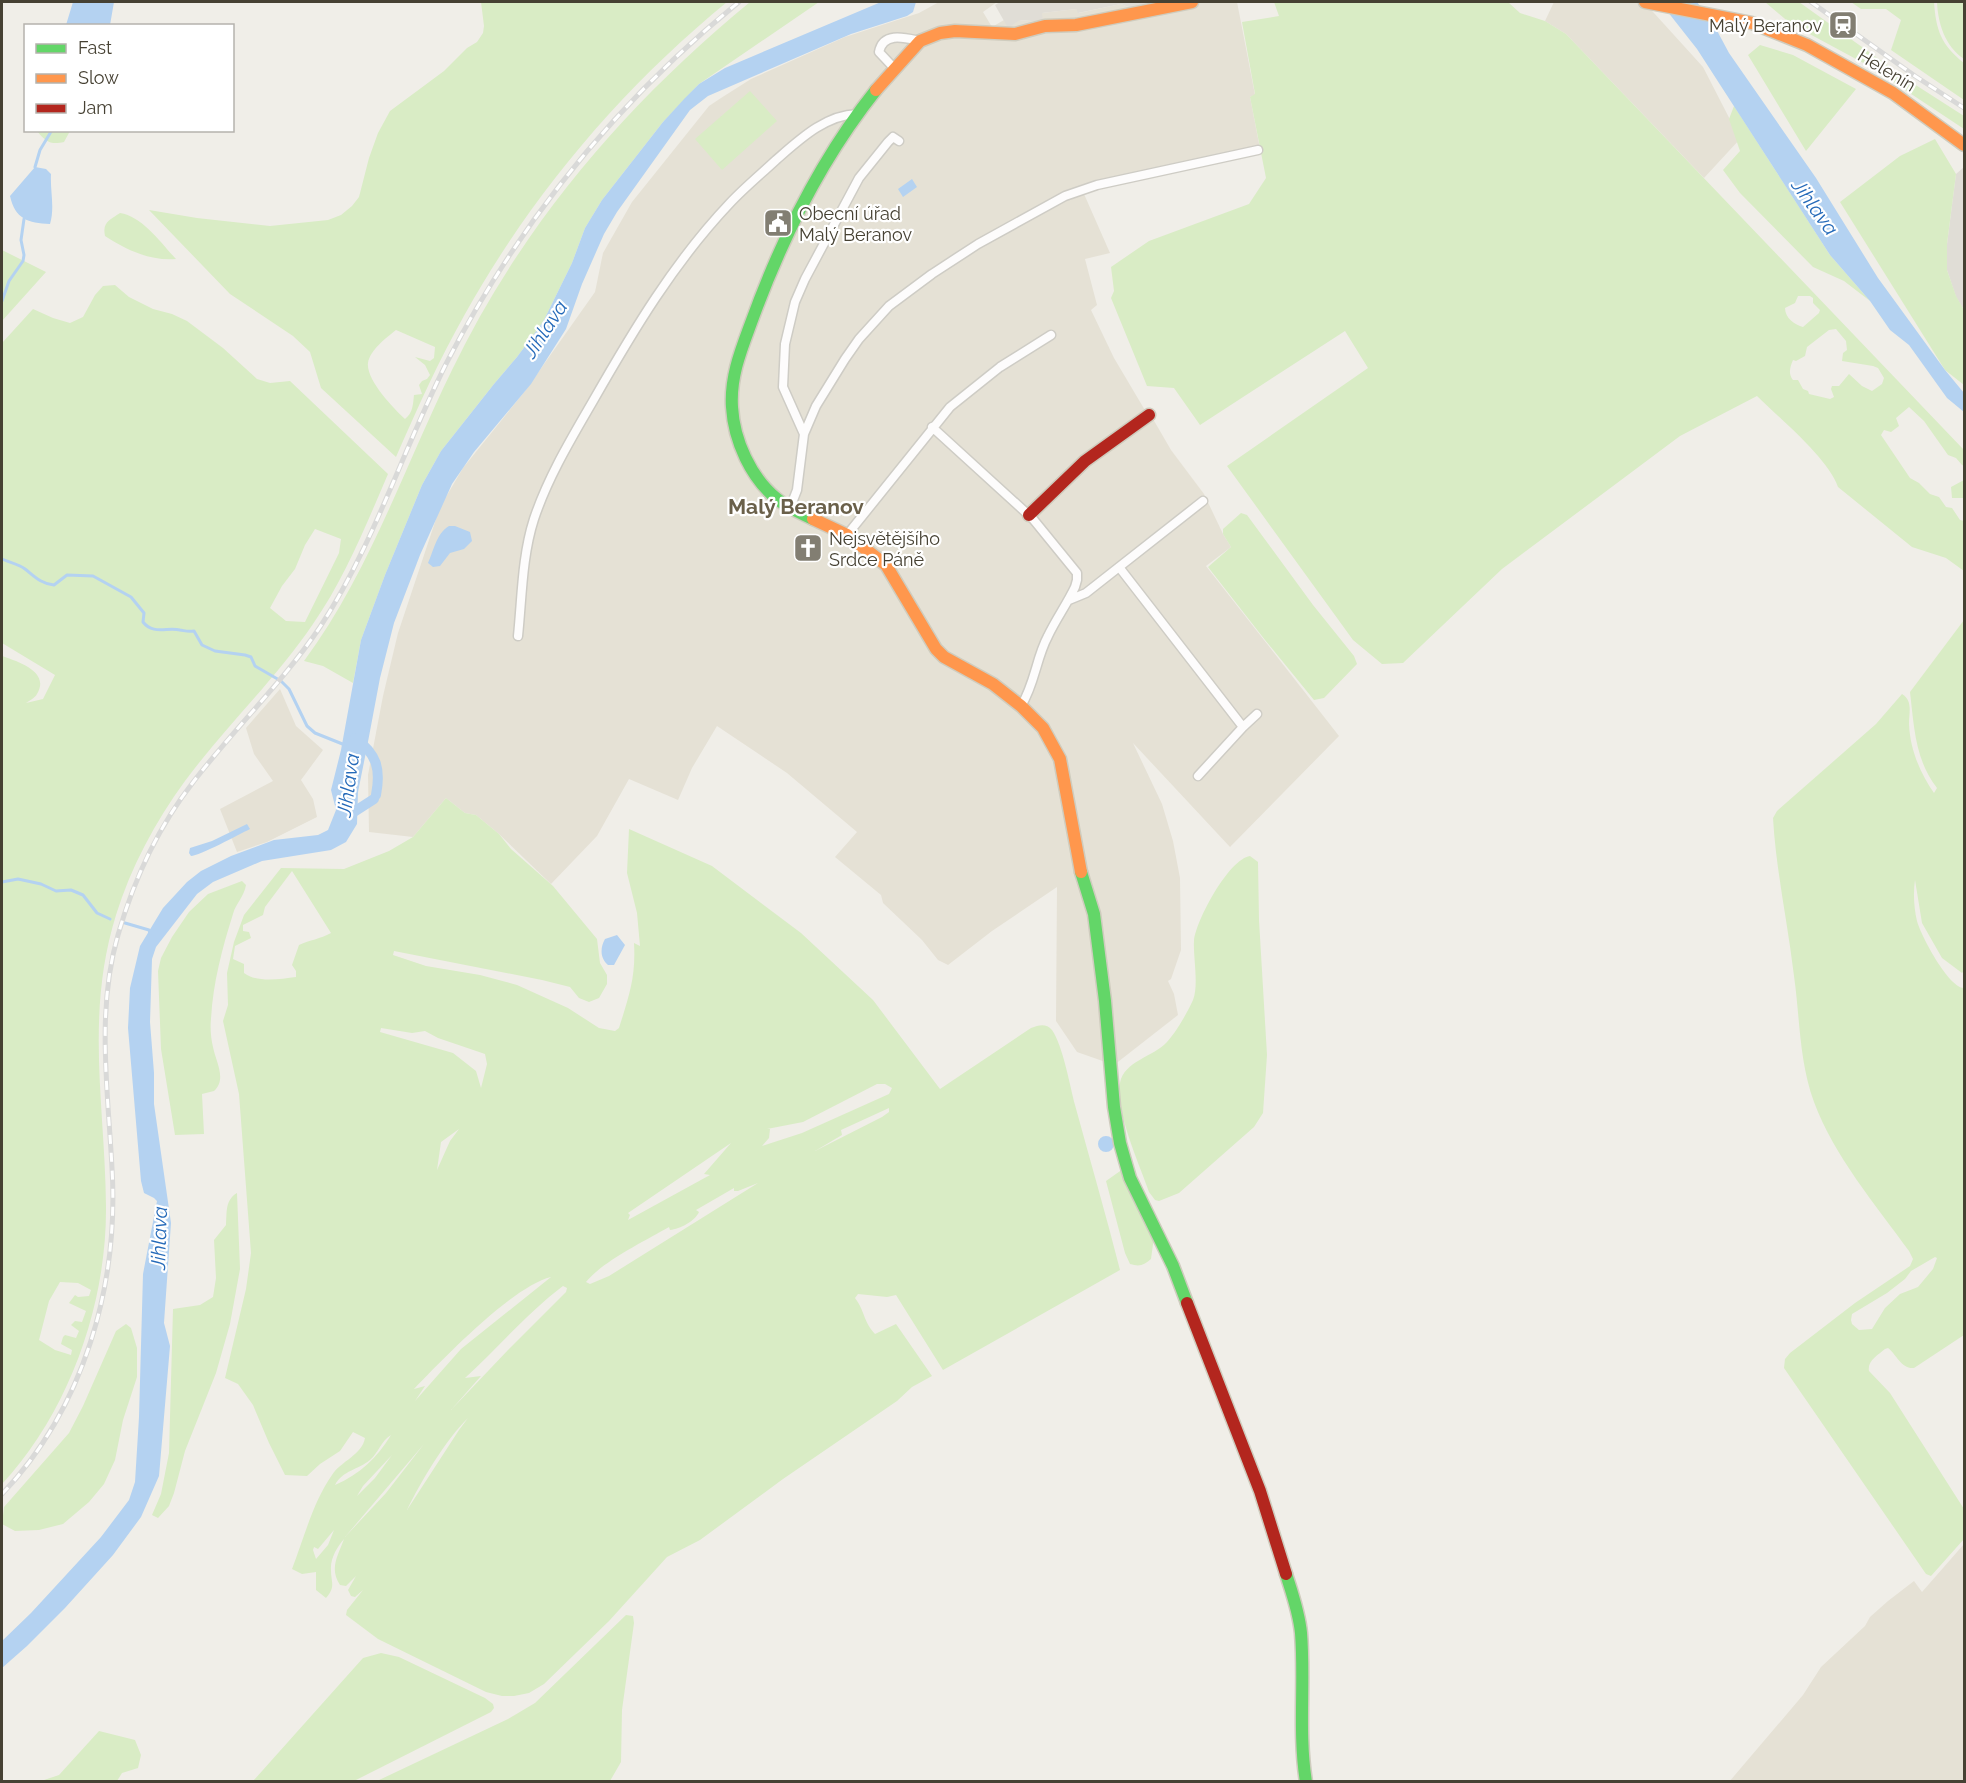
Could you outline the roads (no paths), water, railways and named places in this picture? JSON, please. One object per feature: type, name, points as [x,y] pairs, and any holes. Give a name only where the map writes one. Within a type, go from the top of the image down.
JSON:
[{"type":"street","points":[[1192,2],[1076,25],[1045,26],[1015,34],[955,31],[940,33],[920,41],[894,68],[857,114],[807,195],[765,286],[735,368],[732,407],[745,457],[764,486],[790,508],[847,535],[885,565],[926,635],[944,657],[993,684],[1021,706],[1043,728],[1055,747],[1063,770],[1080,869],[1094,914],[1105,1001],[1114,1107],[1120,1143],[1130,1178],[1178,1278],[1260,1491],[1296,1605],[1301,1632],[1301,1706],[1305,1782]]},
{"type":"street","name":"Helenín","points":[[1645,2],[1752,23],[1807,45],[1893,93],[1965,145]]},
{"type":"street","points":[[894,68],[879,52],[885,40],[897,37],[920,41]]},
{"type":"street","points":[[518,636],[530,536],[545,490],[652,300],[707,229],[748,186],[795,144],[825,122],[844,114],[857,114]]},
{"type":"street","points":[[804,434],[783,387],[785,344],[795,302],[859,178],[893,137],[899,141]]},
{"type":"street","points":[[790,508],[801,472],[804,434],[816,406],[844,359],[879,315],[932,274],[978,244],[1065,196],[1087,188],[1258,150]]},
{"type":"street","points":[[847,535],[932,427],[959,399],[1000,367],[1051,335]]},
{"type":"street","points":[[1029,515],[1072,472],[1106,444],[1149,415]]},
{"type":"street","points":[[932,427],[1029,515],[1077,573],[1077,580],[1069,600],[1048,636],[1038,659],[1029,694],[1021,706]]},
{"type":"street","points":[[1069,600],[1086,593],[1203,501]]},
{"type":"street","points":[[1119,567],[1243,727]]},
{"type":"street","points":[[1198,776],[1257,714]]},
{"type":"water","points":[[73,2],[114,2],[110,24],[66,24]]},
{"type":"water","name":"Jihlava","points":[[881,2],[916,2],[913,12],[907,16],[851,34],[708,96],[690,110],[617,212],[604,234],[582,284],[566,329],[531,384],[474,452],[452,484],[420,555],[394,623],[380,678],[358,792],[357,824],[346,842],[331,850],[262,861],[213,882],[197,894],[156,947],[152,959],[150,1022],[154,1104],[171,1223],[164,1323],[170,1346],[159,1476],[141,1517],[113,1555],[65,1608],[2,1668],[2,1641],[101,1537],[129,1500],[135,1482],[143,1274],[157,1201],[144,1193],[141,1181],[128,1028],[130,988],[140,946],[163,908],[187,882],[201,871],[231,856],[274,840],[318,835],[328,830],[336,810],[331,790],[341,750],[361,640],[422,485],[441,451],[543,322],[572,263],[585,228],[602,200],[663,122],[699,84],[725,68]]},
{"type":"water","name":"Jihlava","points":[[1660,2],[1697,2],[1714,25],[1729,53],[1816,178],[1878,278],[1964,393],[1964,412],[1947,398],[1909,345],[1890,330],[1870,301],[1830,255],[1697,49]]},
{"type":"water","points":[[35,167],[46,169],[51,174],[50,224],[29,221],[19,215],[12,204],[10,196]]},
{"type":"water","points":[[912,179],[917,187],[903,197],[898,189]]},
{"type":"water","points":[[449,526],[470,532],[472,541],[464,549],[450,553],[440,566],[433,567],[428,563],[438,538]]},
{"type":"water","points":[[247,824],[250,829],[211,849],[191,856],[189,853],[190,848],[212,841]]},
{"type":"water","points":[[617,935],[625,945],[614,965],[608,965],[602,956],[602,946],[605,939]]},
{"type":"water","points":[[1106,1136],[1114,1144],[1106,1152],[1098,1144]]},
{"type":"waterway","points":[[35,167],[40,150],[51,132]]},
{"type":"waterway","points":[[2,301],[9,281],[23,261],[21,240],[24,219]]},
{"type":"waterway","name":"Jihlava","points":[[2,559],[20,566],[45,583],[54,585],[67,575],[93,576],[131,597],[144,613],[143,622],[147,626],[160,630],[194,631],[202,645],[215,651],[251,657],[255,666],[281,681],[289,689],[307,726],[315,733],[345,745]]},
{"type":"waterway","name":"Jihlava","points":[[355,738],[368,750],[376,763],[378,777],[376,795]]},
{"type":"waterway","name":"Jihlava","points":[[346,817],[374,799]]},
{"type":"waterway","points":[[2,882],[18,879],[41,884],[56,891],[71,890],[83,895],[97,913],[110,919]]},
{"type":"waterway","points":[[125,923],[149,930],[150,934]]},
{"type":"railway","points":[[2,1494],[31,1460],[55,1423],[75,1384],[102,1300],[113,1212],[105,1051],[107,993],[118,935],[132,894],[158,835],[209,762],[306,647],[339,596],[372,530],[447,362],[475,311],[539,213],[574,167],[652,80],[739,2]]},
{"type":"railway","points":[[1811,2],[1964,108]]},
{"type":"place","name":"Malý Beranov","points":[[1843,25]]},
{"type":"place","name":"Obecní úřad Malý Beranov","points":[[778,223]]},
{"type":"place","name":"Nejsvětějšího Srdce Páně","points":[[808,548]]},
{"type":"district","name":"Malý Beranov","points":[[796,506]]}]
